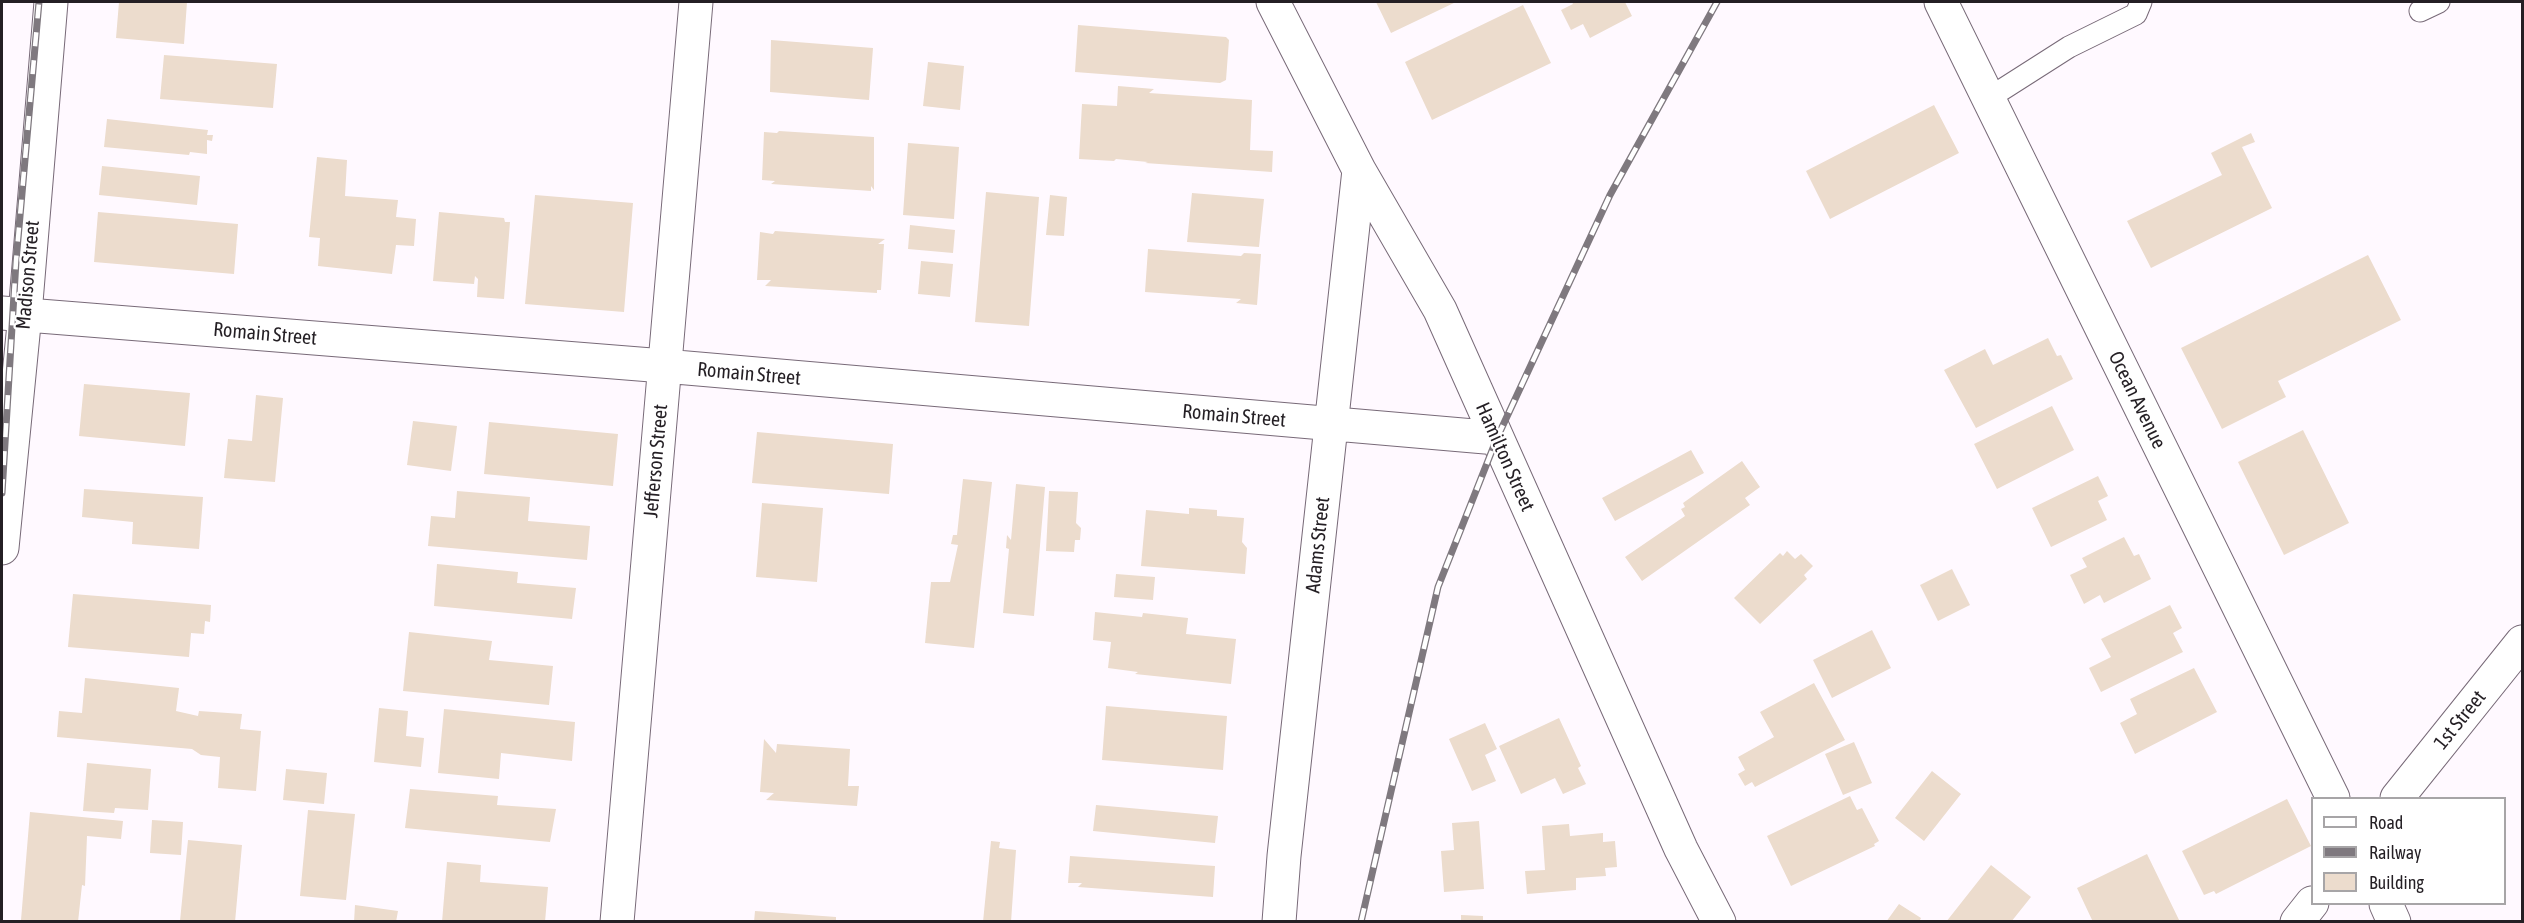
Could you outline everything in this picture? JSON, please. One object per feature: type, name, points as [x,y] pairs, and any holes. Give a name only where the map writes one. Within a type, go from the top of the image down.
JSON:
[{"type":"street","name":"Madison Street","points":[[2,548],[13,313],[51,2]]},
{"type":"street","name":"Jefferson Street","points":[[616,921],[696,2]]},
{"type":"street","name":"Hamilton Street","points":[[1273,2],[1359,170],[1440,310],[1681,849],[1719,921]]},
{"type":"street","name":"Ocean Avenue","points":[[1941,2],[2333,797]]},
{"type":"street","name":"Adams Street","points":[[1279,921],[1284,856],[1359,170]]},
{"type":"street","name":"Romain Street","points":[[13,313],[664,366],[1497,438]]},
{"type":"street","name":"1st Street","points":[[2398,797],[2523,642]]},
{"type":"street","points":[[2297,921],[2311,905]]},
{"type":"street","points":[[2386,905],[2394,921]]},
{"type":"lane","points":[[1989,98],[2069,47],[2136,14],[2141,2]]},
{"type":"lane","points":[[2420,11],[2439,2]]},
{"type":"building","points":[[119,2],[187,2],[184,44],[116,38]]},
{"type":"building","points":[[1376,2],[1456,2],[1391,33]]},
{"type":"building","points":[[1572,2],[1625,2],[1632,16],[1590,38],[1583,24],[1571,30],[1561,10],[1573,4]]},
{"type":"building","points":[[1523,5],[1551,63],[1432,120],[1405,62]]},
{"type":"building","points":[[1078,25],[1226,37],[1229,40],[1226,80],[1220,83],[1075,72]]},
{"type":"building","points":[[771,40],[873,48],[869,100],[770,92]]},
{"type":"building","points":[[164,55],[277,64],[273,108],[160,99]]},
{"type":"building","points":[[928,62],[964,66],[960,110],[923,106]]},
{"type":"building","points":[[1118,86],[1154,89],[1149,93],[1252,100],[1250,150],[1273,151],[1272,172],[1116,159],[1114,161],[1079,159],[1082,104],[1117,106]]},
{"type":"building","points":[[1934,105],[1959,153],[1830,219],[1806,171]]},
{"type":"building","points":[[107,119],[208,130],[207,135],[213,135],[212,141],[207,140],[207,154],[190,152],[189,155],[104,147]]},
{"type":"building","points":[[779,131],[874,137],[874,190],[871,186],[871,191],[771,184],[775,181],[762,180],[764,132],[777,133]]},
{"type":"building","points":[[2251,133],[2255,142],[2242,147],[2272,208],[2151,268],[2127,221],[2222,175],[2211,153]]},
{"type":"building","points":[[908,143],[959,147],[954,219],[903,215]]},
{"type":"building","points":[[317,157],[347,160],[345,196],[398,200],[396,217],[416,219],[414,246],[396,245],[392,274],[318,266],[320,238],[309,237]]},
{"type":"building","points":[[102,166],[200,176],[197,205],[99,195]]},
{"type":"building","points":[[986,192],[1039,197],[1029,326],[975,322]]},
{"type":"building","points":[[1192,193],[1264,199],[1259,247],[1187,242]]},
{"type":"building","points":[[535,195],[633,203],[624,312],[525,304]]},
{"type":"building","points":[[1050,195],[1067,197],[1064,236],[1046,235]]},
{"type":"building","points":[[98,212],[238,224],[234,274],[94,262]]},
{"type":"building","points":[[439,212],[504,218],[505,222],[510,222],[504,299],[477,297],[478,279],[475,276],[474,284],[433,281]]},
{"type":"building","points":[[910,225],[955,230],[953,253],[908,249]]},
{"type":"building","points":[[775,231],[885,239],[878,244],[884,244],[881,290],[877,290],[877,293],[765,286],[771,280],[757,280],[760,232],[773,234]]},
{"type":"building","points":[[1148,249],[1241,256],[1244,253],[1261,254],[1257,305],[1236,303],[1241,299],[1145,292]]},
{"type":"building","points":[[2368,255],[2401,320],[2278,381],[2286,397],[2222,429],[2181,348]]},
{"type":"building","points":[[921,261],[953,264],[950,297],[918,294]]},
{"type":"building","points":[[2048,338],[2057,356],[2061,355],[2073,379],[1976,428],[1944,370],[1985,349],[1993,365]]},
{"type":"building","points":[[84,384],[190,393],[185,446],[79,436]]},
{"type":"building","points":[[256,395],[283,398],[275,482],[224,478],[228,439],[252,441]]},
{"type":"building","points":[[2052,406],[2074,450],[1997,489],[1974,444]]},
{"type":"building","points":[[413,421],[457,426],[451,471],[407,465]]},
{"type":"building","points":[[489,422],[618,434],[613,486],[484,474]]},
{"type":"building","points":[[2303,430],[2349,523],[2284,555],[2238,462]]},
{"type":"building","points":[[757,432],[893,444],[889,494],[752,483]]},
{"type":"building","points":[[1691,450],[1704,473],[1615,521],[1602,498]]},
{"type":"building","points":[[1742,461],[1760,487],[1745,498],[1750,505],[1642,581],[1625,557],[1685,516],[1681,509],[1685,507],[1683,503]]},
{"type":"building","points":[[2098,476],[2108,496],[2098,501],[2107,520],[2051,547],[2032,508]]},
{"type":"building","points":[[963,479],[992,482],[974,648],[925,643],[931,582],[950,582],[958,545],[951,544],[953,535],[957,535]]},
{"type":"building","points":[[1016,484],[1045,487],[1034,616],[1003,613],[1009,549],[1006,548],[1007,535],[1011,540]]},
{"type":"building","points":[[84,489],[203,497],[199,549],[132,544],[133,522],[82,517]]},
{"type":"building","points":[[457,491],[530,497],[528,521],[590,526],[587,560],[428,546],[431,516],[455,518]]},
{"type":"building","points":[[1049,491],[1078,492],[1076,523],[1081,528],[1080,540],[1075,540],[1074,552],[1046,551]]},
{"type":"building","points":[[762,503],[823,508],[817,582],[756,577]]},
{"type":"building","points":[[1189,508],[1217,510],[1217,516],[1244,518],[1242,542],[1247,548],[1245,574],[1141,566],[1146,510],[1189,514]]},
{"type":"building","points":[[2124,537],[2134,556],[2139,554],[2151,579],[2104,603],[2100,595],[2084,604],[2070,575],[2087,567],[2082,558]]},
{"type":"building","points":[[1787,551],[1795,559],[1801,554],[1813,566],[1804,575],[1807,579],[1760,624],[1734,598],[1780,553],[1783,556]]},
{"type":"building","points":[[437,564],[518,572],[517,583],[576,588],[572,619],[434,606]]},
{"type":"building","points":[[1952,569],[1970,605],[1938,621],[1920,585]]},
{"type":"building","points":[[1116,574],[1155,577],[1153,600],[1114,597]]},
{"type":"building","points":[[73,594],[211,605],[210,622],[205,621],[204,634],[191,633],[189,657],[68,647]]},
{"type":"building","points":[[2170,605],[2182,628],[2173,633],[2183,652],[2101,692],[2089,668],[2111,657],[2101,639]]},
{"type":"building","points":[[1095,612],[1142,617],[1143,613],[1188,618],[1186,634],[1236,639],[1231,684],[1135,674],[1138,672],[1108,668],[1111,642],[1093,640]]},
{"type":"building","points":[[1872,630],[1891,668],[1832,698],[1813,660]]},
{"type":"building","points":[[409,632],[492,641],[489,660],[553,666],[549,705],[403,691]]},
{"type":"building","points":[[2194,668],[2217,712],[2135,754],[2120,723],[2137,714],[2130,699]]},
{"type":"building","points":[[85,678],[179,688],[176,711],[198,716],[199,711],[242,714],[240,729],[261,731],[256,791],[218,788],[220,757],[201,755],[192,749],[57,737],[59,711],[82,713]]},
{"type":"building","points":[[1814,683],[1845,740],[1755,787],[1752,782],[1745,786],[1738,774],[1745,770],[1738,757],[1774,737],[1760,712]]},
{"type":"building","points":[[1106,706],[1227,716],[1223,770],[1102,760]]},
{"type":"building","points":[[379,708],[408,711],[406,736],[424,738],[421,767],[374,762]]},
{"type":"building","points":[[444,709],[575,722],[572,761],[501,753],[499,779],[438,773]]},
{"type":"building","points":[[1559,718],[1581,766],[1578,768],[1586,784],[1563,794],[1555,778],[1521,794],[1499,746]]},
{"type":"building","points":[[1485,723],[1497,749],[1485,755],[1496,781],[1472,791],[1449,739]]},
{"type":"building","points":[[764,739],[776,753],[777,744],[850,749],[848,786],[859,786],[857,806],[766,800],[774,793],[760,792]]},
{"type":"building","points":[[1854,742],[1872,783],[1843,795],[1825,754]]},
{"type":"building","points":[[87,763],[151,769],[148,810],[115,808],[114,813],[83,811]]},
{"type":"building","points":[[286,769],[327,773],[324,804],[283,800]]},
{"type":"building","points":[[1932,771],[1961,794],[1924,841],[1895,818]]},
{"type":"building","points":[[410,789],[498,796],[497,805],[556,809],[550,842],[405,828]]},
{"type":"building","points":[[1850,796],[1857,810],[1862,808],[1879,841],[1874,844],[1875,846],[1791,886],[1767,836]]},
{"type":"building","points":[[2287,799],[2311,846],[2216,894],[2214,891],[2204,895],[2182,851]]},
{"type":"building","points":[[1096,805],[1218,816],[1215,843],[1093,831]]},
{"type":"building","points":[[308,810],[355,814],[346,900],[300,896]]},
{"type":"building","points":[[30,812],[123,821],[121,839],[87,836],[85,886],[82,885],[78,922],[21,920]]},
{"type":"building","points":[[152,820],[183,822],[181,855],[150,853]]},
{"type":"building","points":[[1479,821],[1484,889],[1444,892],[1441,851],[1454,850],[1452,823]]},
{"type":"building","points":[[1569,824],[1570,836],[1603,833],[1603,842],[1615,841],[1617,867],[1605,868],[1606,876],[1576,878],[1576,890],[1527,894],[1525,871],[1545,870],[1542,826]]},
{"type":"building","points":[[188,840],[242,845],[235,922],[180,921]]},
{"type":"building","points":[[991,841],[1000,842],[999,848],[1016,850],[1011,922],[983,922]]},
{"type":"building","points":[[2147,854],[2180,922],[2093,922],[2077,888]]},
{"type":"building","points":[[1070,856],[1215,866],[1213,897],[1078,887],[1082,883],[1068,883]]},
{"type":"building","points":[[447,862],[481,865],[480,882],[548,887],[545,922],[442,922]]},
{"type":"building","points":[[1991,865],[2031,897],[2011,922],[1946,922]]},
{"type":"building","points":[[1899,904],[1921,918],[1919,922],[1886,922]]},
{"type":"building","points":[[355,905],[398,911],[396,922],[354,922]]},
{"type":"building","points":[[755,911],[836,917],[836,922],[754,922]]},
{"type":"building","points":[[1461,915],[1483,916],[1483,922],[1461,922]]},
{"type":"railway","points":[[2,493],[16,261],[39,2]]},
{"type":"railway","points":[[1361,922],[1438,587],[1497,438],[1610,195],[1717,2]]}]
